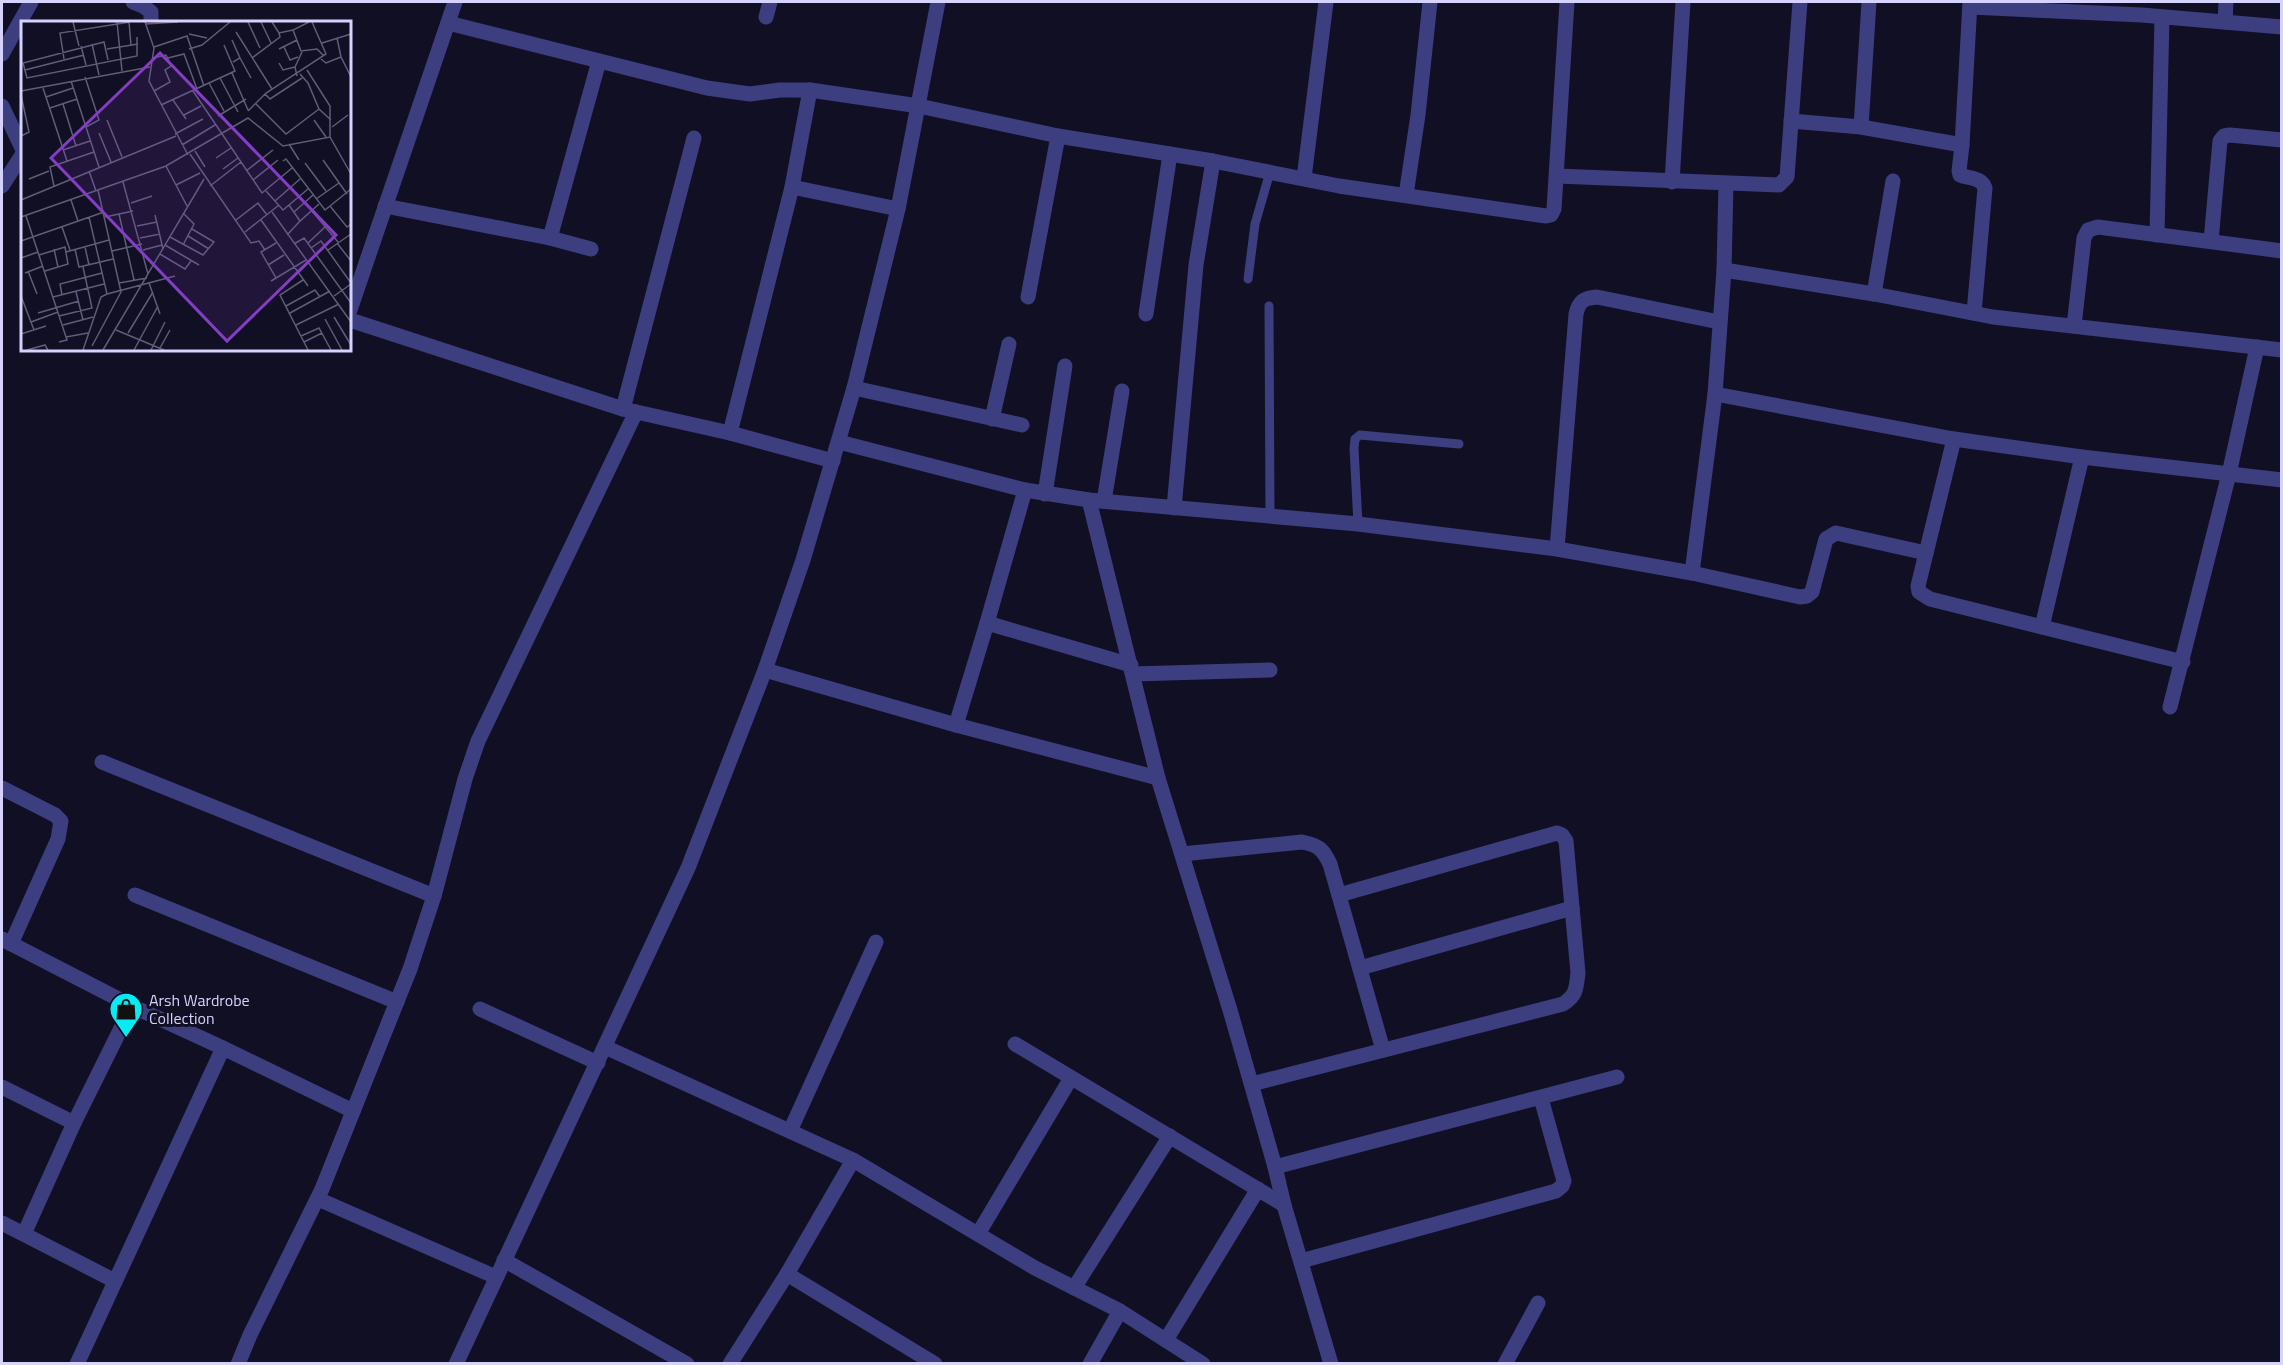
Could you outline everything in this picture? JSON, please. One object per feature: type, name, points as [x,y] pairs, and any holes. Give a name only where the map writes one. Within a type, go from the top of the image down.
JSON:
[{"type":"street","points":[[2,54],[31,2]]},
{"type":"street","points":[[133,2],[151,12],[152,21]]},
{"type":"street","points":[[351,307],[455,2]]},
{"type":"street","points":[[766,17],[770,2]]},
{"type":"street","points":[[456,1364],[688,868],[765,670],[803,560],[854,388],[898,209],[938,2]]},
{"type":"street","points":[[1304,178],[1326,2]]},
{"type":"street","points":[[1406,195],[1418,115],[1430,2]]},
{"type":"street","points":[[448,23],[707,88],[750,94],[780,90],[810,90],[919,106],[1058,136],[1214,161],[1339,186],[1546,216],[1551,215],[1554,209],[1567,2]]},
{"type":"street","points":[[1672,182],[1683,2]]},
{"type":"street","points":[[1557,176],[1726,184],[1779,185],[1784,182],[1787,177],[1800,2]]},
{"type":"street","points":[[1861,127],[1869,2]]},
{"type":"street","points":[[2225,22],[2226,2]]},
{"type":"street","points":[[1974,314],[1985,188],[1983,182],[1960,175],[1959,171],[1970,4],[2142,8],[2162,17],[2282,27]]},
{"type":"street","points":[[2157,235],[2162,17]]},
{"type":"street","points":[[550,238],[599,61]]},
{"type":"street","points":[[730,433],[792,187],[810,90]]},
{"type":"street","points":[[2,106],[21,146]]},
{"type":"street","points":[[1791,121],[1861,127],[1962,145]]},
{"type":"street","points":[[2211,241],[2220,141],[2224,136],[2230,135],[2282,140]]},
{"type":"street","points":[[1028,297],[1058,136]]},
{"type":"street","points":[[238,1364],[250,1335],[318,1199],[410,969],[434,896],[465,779],[478,741],[629,410],[694,138]]},
{"type":"street","points":[[1146,314],[1170,154]]},
{"type":"street","points":[[2,186],[21,157]]},
{"type":"street","points":[[1174,508],[1196,265],[1214,161]]},
{"type":"street","points":[[1874,294],[1893,181]]},
{"type":"street","points":[[1692,573],[1715,393],[1724,270],[1726,184]]},
{"type":"street","points":[[792,187],[898,209]]},
{"type":"street","points":[[385,206],[550,238],[591,249]]},
{"type":"street","points":[[2074,326],[2084,238],[2088,231],[2098,226],[2282,250]]},
{"type":"street","points":[[1724,270],[1874,294],[1974,314],[2282,350]]},
{"type":"street","points":[[1557,549],[1578,304],[1586,298],[1597,297],[1719,322]]},
{"type":"street","points":[[351,320],[629,410],[833,460]]},
{"type":"street","points":[[992,419],[1009,344]]},
{"type":"street","points":[[2170,707],[2229,474],[2257,347]]},
{"type":"street","points":[[1045,494],[1065,366]]},
{"type":"street","points":[[854,388],[1022,425]]},
{"type":"street","points":[[1122,391],[1096,500],[1132,669],[1158,778],[1252,1084],[1284,1205],[1331,1364]]},
{"type":"street","points":[[1715,393],[1954,439],[2082,457],[2282,480]]},
{"type":"street","points":[[1954,439],[1918,586],[1919,592],[1924,596],[2183,662]]},
{"type":"street","points":[[839,442],[1045,494],[1358,524],[1557,549],[1692,573],[1800,597],[1812,592],[1826,539],[1836,533],[1926,553]]},
{"type":"street","points":[[2042,627],[2082,457]]},
{"type":"street","points":[[956,725],[1025,490]]},
{"type":"street","points":[[987,623],[1132,669],[1270,670]]},
{"type":"street","points":[[765,670],[956,725],[1158,778]]},
{"type":"street","points":[[102,762],[434,896]]},
{"type":"street","points":[[2,788],[55,815],[61,821],[58,839],[6,942],[132,1006],[353,1111]]},
{"type":"street","points":[[1252,1084],[1563,1004],[1572,998],[1576,989],[1578,973],[1566,841],[1562,835],[1557,833],[1339,895]]},
{"type":"street","points":[[1182,854],[1284,842],[1316,844],[1324,851],[1330,864],[1383,1050]]},
{"type":"street","points":[[135,896],[397,1002]]},
{"type":"street","points":[[1360,968],[1572,908]]},
{"type":"street","points":[[790,1131],[876,942]]},
{"type":"street","points":[[24,1234],[74,1123],[132,1006]]},
{"type":"street","points":[[480,1009],[598,1063]]},
{"type":"street","points":[[1015,1044],[1284,1205]]},
{"type":"street","points":[[605,1047],[853,1160],[1035,1268],[1120,1311],[1203,1364]]},
{"type":"street","points":[[77,1364],[223,1048]]},
{"type":"street","points":[[1275,1167],[1617,1077]]},
{"type":"street","points":[[978,1234],[1071,1078]]},
{"type":"street","points":[[2,1087],[74,1123]]},
{"type":"street","points":[[1301,1262],[1556,1191],[1562,1186],[1563,1180],[1541,1098]]},
{"type":"street","points":[[1074,1288],[1170,1136]]},
{"type":"street","points":[[730,1364],[787,1274],[853,1160]]},
{"type":"street","points":[[1166,1340],[1258,1189]]},
{"type":"street","points":[[318,1199],[496,1277]]},
{"type":"street","points":[[2,1223],[115,1281]]},
{"type":"street","points":[[504,1260],[682,1362]]},
{"type":"street","points":[[787,1274],[935,1364]]},
{"type":"street","points":[[1505,1364],[1538,1303]]},
{"type":"street","points":[[1090,1364],[1120,1311]]},
{"type":"lane","points":[[1248,279],[1255,224],[1270,172]]},
{"type":"lane","points":[[1269,306],[1270,516]]},
{"type":"lane","points":[[1358,524],[1354,448],[1355,439],[1360,435],[1459,444]]},
{"type":"place","name":"Arsh Wardrobe Collection","points":[[126,1038]]}]
